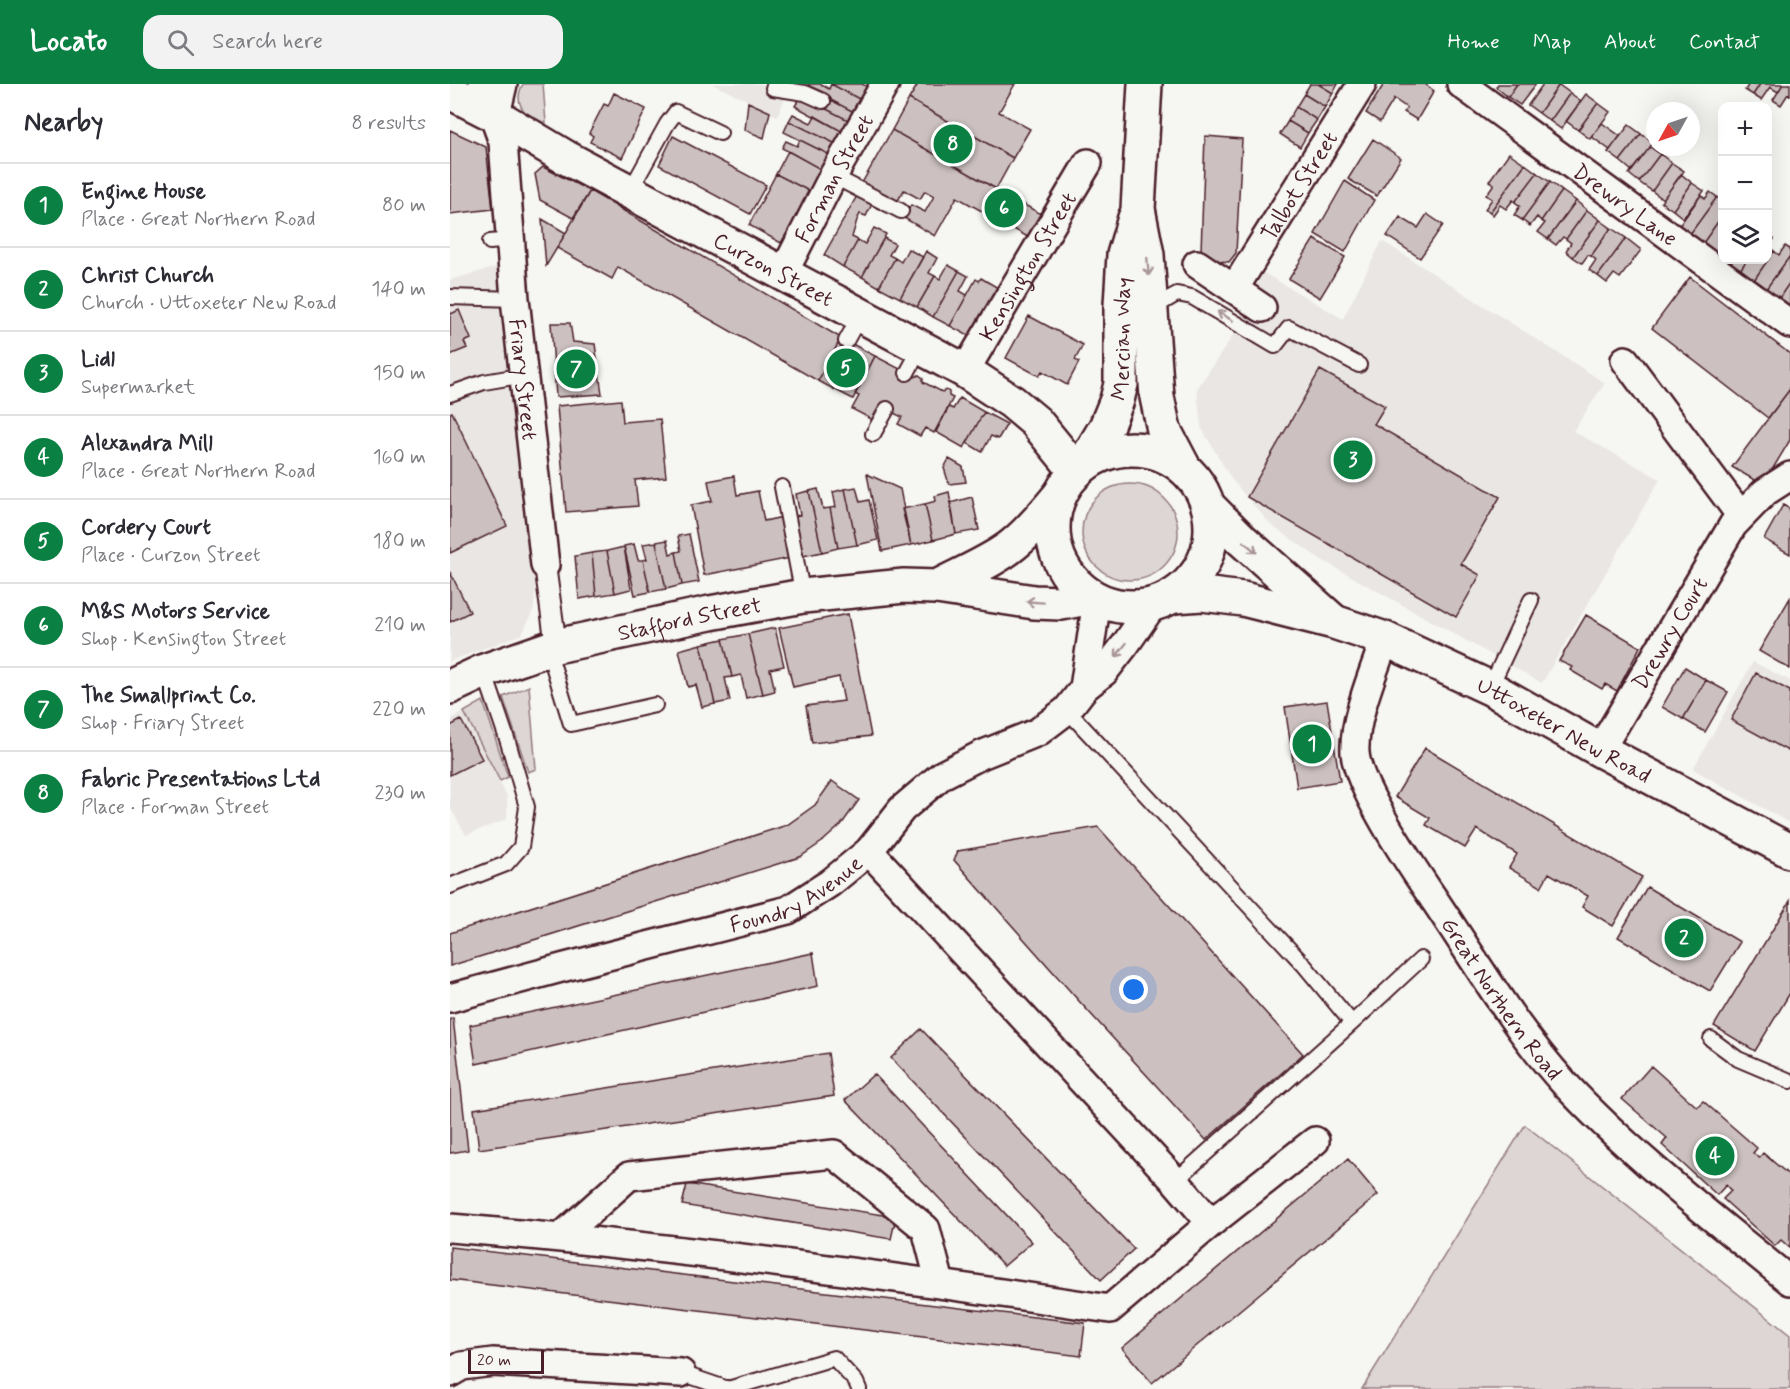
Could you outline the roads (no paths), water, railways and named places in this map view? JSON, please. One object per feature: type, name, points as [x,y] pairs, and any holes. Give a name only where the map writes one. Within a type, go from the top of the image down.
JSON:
[{"type":"main road","name":"Mercian Way","points":[[1144,84],[1138,209],[1147,255],[1160,414],[1164,430],[1184,468]]},
{"type":"main road","name":"Curzon Street","points":[[450,92],[492,94],[565,157],[784,272],[853,327],[914,360],[965,371],[1012,402],[1036,422],[1073,477]]},
{"type":"main road","name":"Mercian Way","points":[[1073,477],[1106,427],[1118,400],[1121,384],[1121,305],[1124,255],[1138,209]]},
{"type":"main road","points":[[1130,449],[1149,450],[1167,457],[1184,468],[1199,485],[1209,507],[1212,536],[1196,577],[1163,601],[1127,608],[1095,599],[1071,578],[1062,567],[1056,553],[1053,524],[1073,477],[1111,452],[1130,449]]},
{"type":"main road","name":"Stafford Street","points":[[937,587],[1013,545],[1033,527],[1073,477]]},
{"type":"main road","name":"Uttoxeter New Road","points":[[1209,507],[1242,540],[1334,622]]},
{"type":"main road","name":"Stafford Street","points":[[450,687],[484,671],[552,647],[710,613],[803,596],[904,586],[937,587],[1034,602],[1061,603],[1095,599]]},
{"type":"main road","name":"Uttoxeter New Road","points":[[1163,601],[1202,594],[1243,599],[1334,622],[1385,639],[1490,688],[1600,750],[1790,851]]},
{"type":"street","name":"Forman Street","points":[[784,272],[860,118],[885,84]]},
{"type":"street","name":"Talbot Street","points":[[1234,289],[1362,84]]},
{"type":"street","name":"Drewry Lane","points":[[1461,84],[1790,324]]},
{"type":"street","name":"Friary Street","points":[[492,94],[503,142],[500,241],[515,299],[525,375],[552,647]]},
{"type":"street","name":"Kensington Street","points":[[965,371],[1088,163]]},
{"type":"street","points":[[1197,264],[1262,308]]},
{"type":"street","points":[[1626,360],[1741,516]]},
{"type":"street","name":"Drewry Court","points":[[1600,750],[1733,525],[1765,492],[1790,476]]},
{"type":"street","name":"Foundry Avenue","points":[[1084,688],[1095,599]]},
{"type":"street","name":"Foundry Avenue","points":[[450,998],[788,910],[830,883],[869,851],[903,809],[942,775],[981,755],[1038,732],[1067,710],[1084,688],[1104,672],[1163,601]]},
{"type":"street","name":"Great Northern Road","points":[[1385,639],[1359,720],[1355,753],[1358,772],[1413,869],[1511,1016],[1566,1084],[1633,1149],[1790,1281]]},
{"type":"street","points":[[869,851],[1174,1181],[1210,1223]]},
{"type":"street","points":[[450,1228],[561,1237],[939,1283],[1110,1309],[1210,1223],[1315,1141]]},
{"type":"street","points":[[561,1237],[629,1176],[834,1154],[926,1229],[939,1283]]},
{"type":"street","points":[[450,1373],[462,1366],[493,1362],[681,1373]]},
{"type":"lane","points":[[773,87],[805,93],[823,101]]},
{"type":"lane","points":[[630,191],[676,112],[720,133]]},
{"type":"lane","points":[[833,176],[901,211]]},
{"type":"lane","points":[[1151,310],[1177,294],[1192,297],[1275,346],[1289,328],[1359,365]]},
{"type":"lane","points":[[450,297],[515,299]]},
{"type":"lane","points":[[450,394],[484,382],[525,375]]},
{"type":"lane","points":[[873,434],[886,409]]},
{"type":"lane","points":[[782,486],[803,596]]},
{"type":"lane","points":[[1490,688],[1531,600]]},
{"type":"lane","points":[[552,647],[556,679],[571,724],[655,705]]},
{"type":"lane","points":[[450,886],[506,864],[521,847],[526,807],[508,742],[484,671]]},
{"type":"lane","points":[[1067,710],[1304,965],[1352,1023]]},
{"type":"lane","points":[[1174,1181],[1421,960]]},
{"type":"lane","points":[[1711,1039],[1738,1059],[1790,1081]]},
{"type":"lane","points":[[681,1373],[728,1389],[834,1358],[856,1382],[859,1389]]},
{"type":"place","name":"Fabric Presentations Ltd","points":[[953,144]]},
{"type":"place","name":"M&S Motors Service","points":[[1004,208]]},
{"type":"place","name":"Cordery Court","points":[[846,368]]},
{"type":"place","name":"The Smallprint Co.","points":[[576,369]]},
{"type":"place","name":"Lidl","points":[[1353,460]]},
{"type":"place","name":"Engine House","points":[[1312,744]]},
{"type":"place","name":"Christ Church","points":[[1684,938]]},
{"type":"place","name":"Alexandra Mill","points":[[1715,1156]]}]
